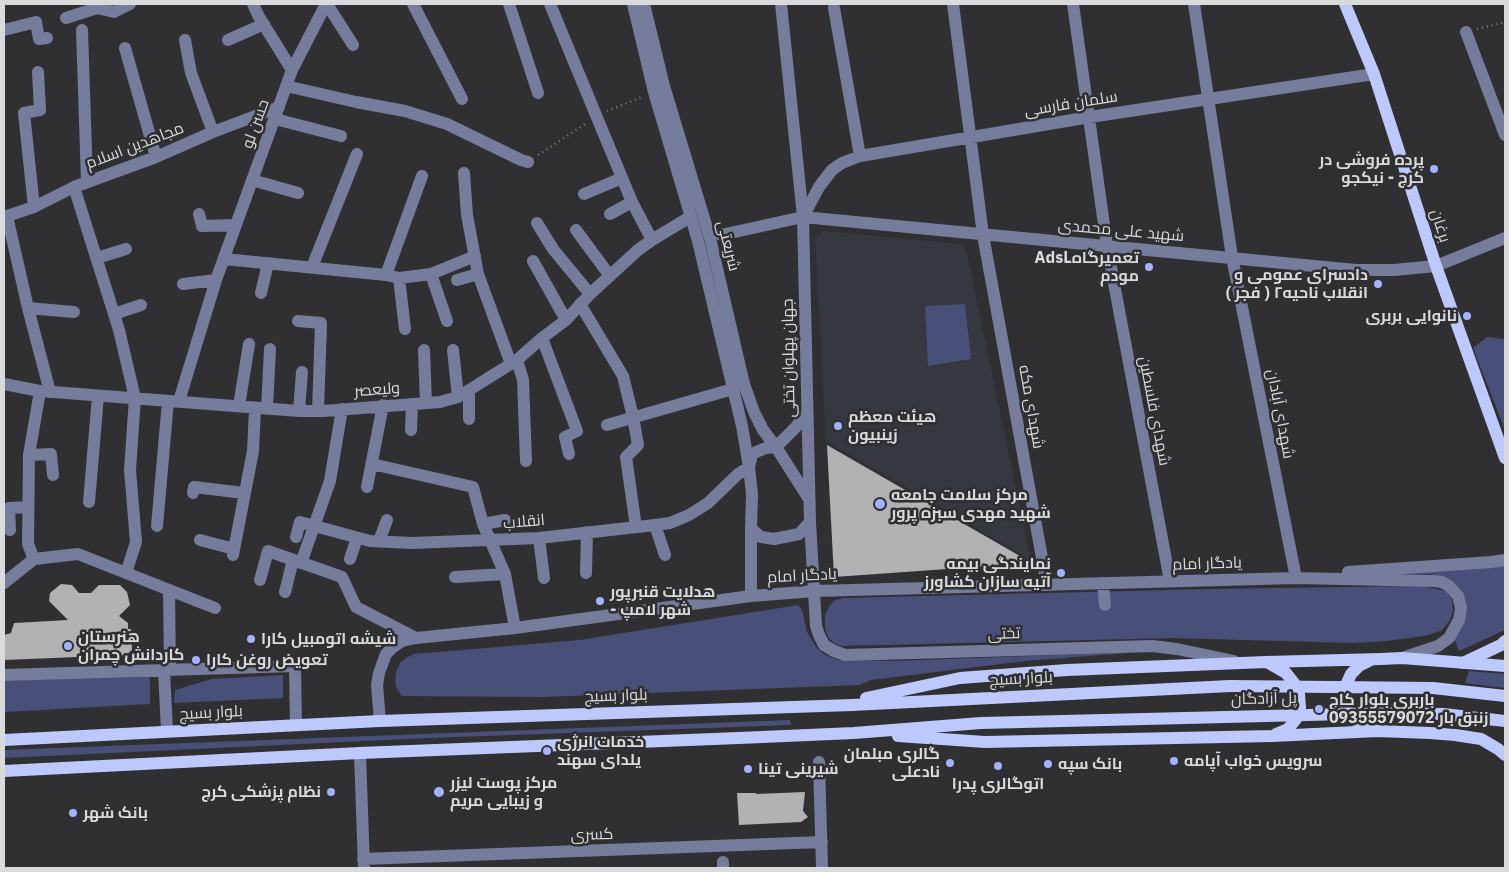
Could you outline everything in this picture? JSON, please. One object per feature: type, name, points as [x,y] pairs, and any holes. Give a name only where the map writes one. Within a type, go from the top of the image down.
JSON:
[{"type":"main road","name":"برغان","points":[[1345,4],[1374,74],[1436,266],[1505,458]]},
{"type":"main road","points":[[1463,663],[1505,641]]},
{"type":"main road","points":[[834,705],[960,678],[1067,670],[1242,662],[1402,658],[1505,666]]},
{"type":"main road","points":[[1378,732],[1362,726],[1353,718],[1347,708],[1344,697],[1350,674],[1369,660],[1381,659]]},
{"type":"main road","points":[[1266,662],[1286,673],[1294,683],[1299,694],[1300,707],[1296,719],[1288,729],[1272,736]]},
{"type":"main road","name":"بلوار بسیج","points":[[4,740],[380,721],[852,705],[1230,686]]},
{"type":"main road","name":"پل آزادگان","points":[[1230,686],[1433,688],[1505,696]]},
{"type":"main road","name":"پل آزادگان","points":[[854,733],[981,723],[1110,718],[1389,713],[1443,714],[1505,721]]},
{"type":"main road","points":[[4,770],[360,753],[854,733],[985,742],[1378,732],[1454,734],[1481,739],[1498,748],[1505,755]]},
{"type":"street","points":[[66,18],[96,6],[114,12],[130,4]]},
{"type":"street","points":[[253,4],[292,70]]},
{"type":"street","points":[[327,4],[353,45]]},
{"type":"street","name":"حسن لو","points":[[157,526],[174,401],[292,70],[327,4]]},
{"type":"street","points":[[413,4],[462,98]]},
{"type":"street","points":[[509,4],[538,93]]},
{"type":"street","points":[[550,4],[632,202],[652,240]]},
{"type":"street","name":"شریعتی","points":[[633,4],[654,92],[698,241],[742,426],[752,494],[751,596]]},
{"type":"street","name":"شریعتی","points":[[644,4],[664,86],[710,238],[744,384],[763,430],[809,499]]},
{"type":"street","name":"جهان پهلوان تختی","points":[[781,4],[803,217],[810,522]]},
{"type":"street","name":"شهدای مکه","points":[[953,4],[984,234],[1047,585]]},
{"type":"street","name":"شهدای فلسطین","points":[[1073,4],[1107,246],[1170,581]]},
{"type":"street","name":"شهدای آبادان","points":[[1194,4],[1232,258],[1296,578]]},
{"type":"street","points":[[834,8],[860,156]]},
{"type":"street","points":[[4,30],[36,22],[39,39],[47,38]]},
{"type":"street","points":[[228,40],[264,24]]},
{"type":"street","points":[[82,30],[87,182]]},
{"type":"street","points":[[1466,32],[1505,135]]},
{"type":"street","points":[[185,40],[191,73],[213,132]]},
{"type":"street","points":[[125,48],[156,157]]},
{"type":"street","points":[[34,206],[24,113],[40,110],[38,72]]},
{"type":"street","name":"سلمان فارسی","points":[[803,217],[819,187],[832,170],[842,163],[860,156],[1208,98],[1374,74]]},
{"type":"street","points":[[286,86],[414,114],[447,124],[528,162]]},
{"type":"street","points":[[277,113],[341,136]]},
{"type":"street","name":"مجاهدین اسلام","points":[[6,216],[34,206],[74,186],[156,157],[213,132],[277,113]]},
{"type":"street","points":[[312,268],[357,154]]},
{"type":"street","points":[[464,173],[467,215],[478,274],[523,380],[526,460]]},
{"type":"street","points":[[386,275],[422,176]]},
{"type":"street","points":[[584,194],[622,178]]},
{"type":"street","points":[[252,180],[298,193]]},
{"type":"street","points":[[74,186],[114,314],[135,398],[130,470],[136,542],[126,573]]},
{"type":"street","points":[[610,214],[632,202]]},
{"type":"street","points":[[198,214],[202,226],[236,225]]},
{"type":"street","points":[[6,216],[45,391],[29,455],[28,544],[34,559]]},
{"type":"street","name":"ولیعصر","points":[[4,384],[45,391],[98,396],[299,411],[440,402],[458,397],[514,362],[566,320],[590,294],[652,240],[690,217]]},
{"type":"street","name":"شهید علی محمدی","points":[[721,235],[803,217],[1356,270],[1394,270],[1436,266],[1505,238]]},
{"type":"street","points":[[537,222],[553,249],[590,294]]},
{"type":"street","points":[[576,230],[610,276]]},
{"type":"street","points":[[97,258],[126,249]]},
{"type":"street","points":[[224,259],[386,275],[399,278],[431,274],[475,256]]},
{"type":"street","points":[[533,261],[566,320]]},
{"type":"street","points":[[261,293],[268,263]]},
{"type":"street","points":[[431,274],[447,321]]},
{"type":"street","points":[[457,280],[478,274]]},
{"type":"street","points":[[399,278],[405,329]]},
{"type":"street","points":[[183,284],[216,280]]},
{"type":"street","points":[[580,304],[622,376],[634,417],[638,445],[626,457],[636,527]]},
{"type":"street","points":[[114,314],[141,305]]},
{"type":"street","points":[[28,308],[74,312]]},
{"type":"street","points":[[298,321],[321,323],[318,411]]},
{"type":"street","points":[[542,338],[577,432],[565,437],[569,454]]},
{"type":"street","points":[[239,406],[248,344]]},
{"type":"street","points":[[200,540],[233,552],[261,408],[270,349]]},
{"type":"street","points":[[424,350],[426,403]]},
{"type":"street","points":[[452,350],[458,397]]},
{"type":"street","points":[[299,411],[302,372]]},
{"type":"street","points":[[607,425],[733,389]]},
{"type":"street","points":[[469,390],[469,419]]},
{"type":"street","points":[[88,502],[98,396]]},
{"type":"street","points":[[411,430],[412,404]]},
{"type":"street","points":[[367,487],[383,406]]},
{"type":"street","points":[[285,592],[314,527],[330,481],[342,409]]},
{"type":"street","points":[[776,447],[796,427],[807,412]]},
{"type":"street","name":"انقلاب","points":[[314,527],[379,542],[412,543],[538,538],[655,526],[670,523],[689,515],[708,503],[738,474],[749,467],[752,455],[756,452],[776,447]]},
{"type":"street","points":[[29,455],[51,454],[53,475]]},
{"type":"street","points":[[372,464],[473,487],[483,524],[505,574],[515,628]]},
{"type":"street","points":[[193,493],[194,487],[244,493]]},
{"type":"street","points":[[10,530],[9,508],[28,507]]},
{"type":"street","points":[[379,542],[387,520]]},
{"type":"street","points":[[483,524],[505,520]]},
{"type":"street","points":[[296,537],[300,522],[314,527]]},
{"type":"street","points":[[751,529],[761,537],[774,539],[798,534],[810,522]]},
{"type":"street","points":[[810,522],[815,591]]},
{"type":"street","points":[[655,526],[665,555]]},
{"type":"street","points":[[586,573],[588,532]]},
{"type":"street","points":[[350,559],[357,538]]},
{"type":"street","points":[[538,538],[544,578]]},
{"type":"street","points":[[260,580],[268,552],[342,577],[356,607],[416,638]]},
{"type":"street","points":[[4,583],[34,559],[78,554],[215,608]]},
{"type":"street","points":[[1296,578],[1353,571],[1505,560]]},
{"type":"street","points":[[455,577],[505,574]]},
{"type":"street","points":[[1296,578],[1434,581],[1442,582],[1449,586],[1458,596],[1461,608],[1459,620],[1452,634],[1438,646],[1402,658]]},
{"type":"street","name":"یادگار امام","points":[[380,721],[377,685],[386,654],[402,641],[416,638],[515,628],[751,596],[815,591],[1296,578]]},
{"type":"street","points":[[1104,583],[1105,605]]},
{"type":"street","points":[[167,731],[169,590]]},
{"type":"street","name":"تختی","points":[[815,591],[818,635],[824,645],[834,651],[845,654],[1152,646],[1242,662]]},
{"type":"street","points":[[4,675],[295,666],[296,725]]},
{"type":"street","points":[[360,753],[364,864]]},
{"type":"street","points":[[820,762],[822,868]]},
{"type":"street","name":"کسری","points":[[364,864],[822,842]]},
{"type":"path","points":[[1466,32],[1505,22]]},
{"type":"shaded area","points":[[824,231],[961,244],[967,254],[1031,560],[826,441],[815,238]]},
{"type":"shaded area","points":[[965,304],[971,359],[928,366],[925,306]]},
{"type":"shaded area","points":[[1487,337],[1505,339],[1505,430],[1473,348]]},
{"type":"shaded area","points":[[1505,565],[1505,630],[1459,651],[1454,638],[1461,590],[1450,579],[1431,574],[1351,575]]},
{"type":"shaded area","points":[[1422,586],[1446,591],[1452,600],[1453,611],[1450,620],[1442,630],[1435,633],[1387,641],[1353,643],[1172,638],[841,646],[834,643],[828,637],[825,628],[825,615],[829,606],[835,600],[844,598]]},
{"type":"shaded area","points":[[798,605],[802,610],[807,632],[817,648],[825,655],[838,660],[892,661],[1141,652],[1025,661],[871,680],[860,685],[542,697],[402,696],[395,682],[396,672],[400,663],[414,654],[580,640]]},
{"type":"shaded area","points":[[1469,671],[1505,674],[1505,688],[1465,683]]},
{"type":"shaded area","points":[[150,675],[150,704],[4,712],[4,681]]},
{"type":"shaded area","points":[[283,675],[283,698],[174,703],[175,690],[212,679]]},
{"type":"shaded area","points":[[790,720],[791,725],[428,738],[4,758],[4,750]]},
{"type":"building","name":"مرکز سلامت جامعه شهید مهدی سبزه پرور","points":[[827,445],[1032,563],[834,577]]},
{"type":"building","points":[[61,584],[72,585],[79,593],[91,593],[99,585],[120,585],[127,592],[130,605],[119,616],[128,623],[128,629],[131,629],[132,650],[126,655],[94,657],[94,659],[78,661],[78,657],[4,660],[4,635],[11,633],[14,623],[68,620],[49,601],[50,593]]},
{"type":"building","points":[[805,792],[803,811],[808,817],[801,822],[739,825],[737,793]]},
{"type":"place","name":"پرده فروشی در کرج - نیکجو","points":[[1434,169]]},
{"type":"place","name":"AdsLتعمیرگاه مودم","points":[[1149,267]]},
{"type":"place","name":"دادسرای عمومی و انقلاب ناحیه۲ ( فجر )","points":[[1378,284]]},
{"type":"place","name":"نانوایی بربری","points":[[1467,316]]},
{"type":"place","name":"هیئت معظم زینبیون","points":[[838,426]]},
{"type":"place","name":"مرکز سلامت جامعه شهید مهدی سبزه پرور","points":[[880,504]]},
{"type":"place","name":"نمایندگی بیمه آتیه سازان کشاورز","points":[[1061,573]]},
{"type":"place","name":"هدلایت قنبرپور - شهر لامپ","points":[[600,601]]},
{"type":"place","name":"شیشه اتومبیل کارا","points":[[251,639]]},
{"type":"place","name":"هنرستان کاردانش چمران","points":[[68,646]]},
{"type":"place","name":"تعویض روغن کارا","points":[[196,660]]},
{"type":"place","name":"باربری بلوار کاج زنبق بار 09355579072","points":[[1319,709]]},
{"type":"place","name":"خدمات انرژی یلدای سهند","points":[[547,751]]},
{"type":"place","name":"سرویس خواب آپامه","points":[[1174,761]]},
{"type":"place","name":"گالری مبلمان نادعلی","points":[[950,763]]},
{"type":"place","name":"بانک سپه","points":[[1048,764]]},
{"type":"place","name":"اتوگالری پدرا","points":[[998,766]]},
{"type":"place","name":"شیرینی تینا","points":[[748,769]]},
{"type":"place","name":"نظام پزشکی کرج","points":[[331,792]]},
{"type":"place","name":"مرکز پوست لیزر و زیبایی مریم","points":[[439,792]]},
{"type":"place","name":"بانک شهر","points":[[73,813]]}]
